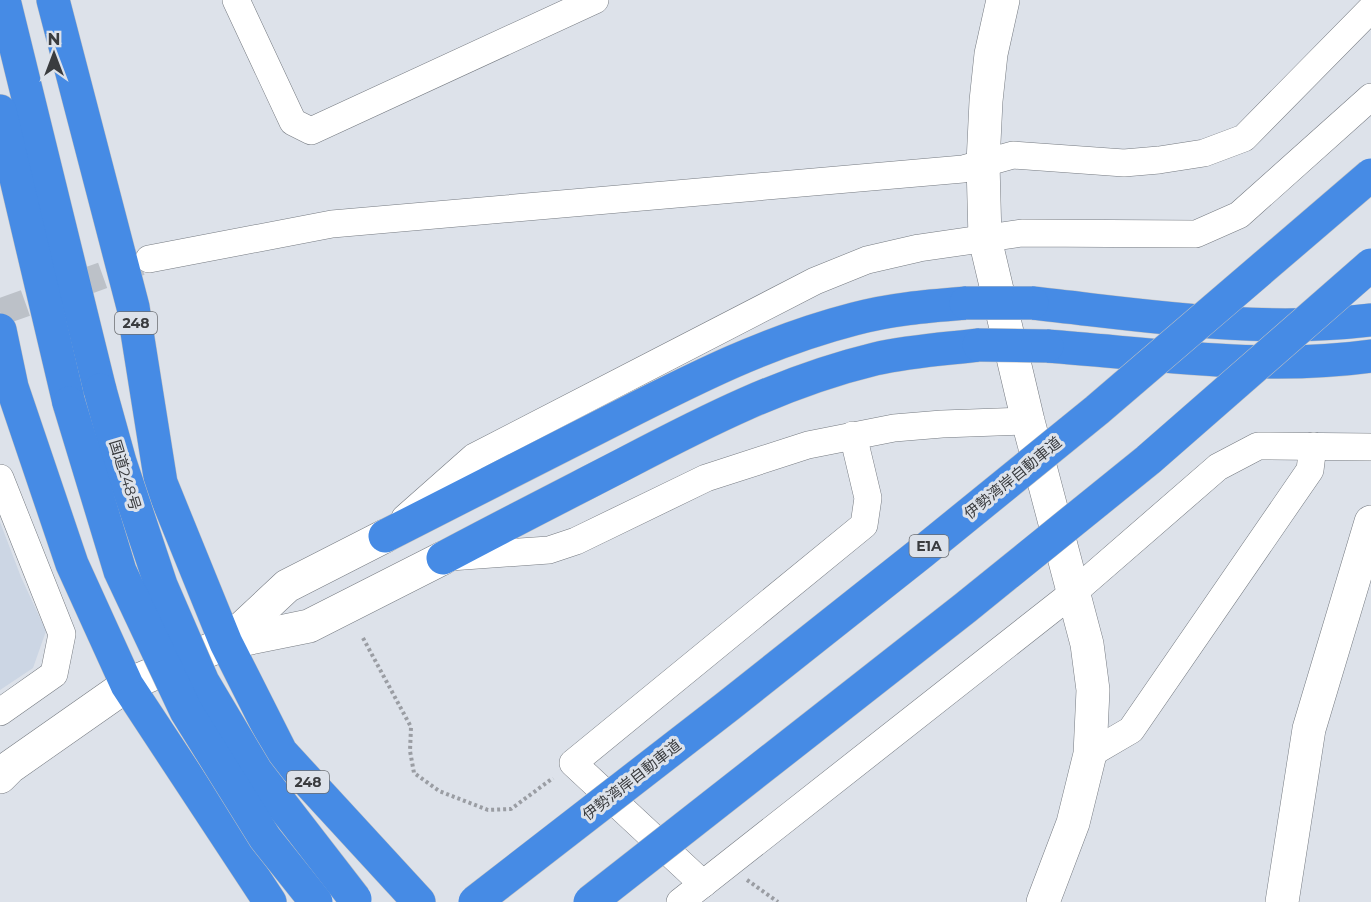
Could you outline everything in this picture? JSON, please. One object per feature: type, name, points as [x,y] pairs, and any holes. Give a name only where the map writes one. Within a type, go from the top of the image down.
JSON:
[{"type":"highway","name":"国道248号","points":[[4,0],[100,390],[120,462],[161,585],[203,682],[256,771],[356,900]]},
{"type":"highway","name":"248","points":[[53,0],[133,307],[161,483],[226,642],[281,752],[419,902]]},
{"type":"highway","points":[[0,111],[69,403],[120,571],[186,711],[265,838],[316,902]]},
{"type":"highway","name":"伊勢湾岸自動車道","points":[[475,902],[921,553],[1097,410],[1371,175]]},
{"type":"highway","points":[[590,902],[928,637],[1148,460],[1371,265]]},
{"type":"highway","points":[[385,536],[679,386],[747,354],[804,333],[856,318],[911,308],[966,303],[1032,303],[1212,323],[1272,326],[1330,325],[1371,320]]},
{"type":"highway","points":[[0,330],[12,387],[72,564],[127,685],[270,902]]},
{"type":"highway","points":[[443,558],[759,396],[876,359],[979,345],[1047,346],[1216,361],[1266,363],[1331,362],[1371,356]]},
{"type":"highway","points":[[469,902],[508,876]]},
{"type":"street","points":[[236,0],[293,122],[311,132],[595,0]]},
{"type":"street","points":[[1003,0],[991,54],[986,101],[983,163],[985,239],[1028,421],[1087,644],[1093,690],[1090,754],[1073,823],[1043,902]]},
{"type":"street","points":[[149,259],[332,224],[963,169],[1013,155],[1125,163],[1204,153],[1244,138],[1371,9]]},
{"type":"street","points":[[226,642],[287,586],[385,536],[453,474],[474,458],[815,281],[867,260],[919,248],[1022,233],[1196,234],[1239,215],[1371,97]]},
{"type":"street","points":[[0,777],[10,767],[127,685],[226,642],[309,626],[443,558],[549,550],[576,541],[705,478],[763,458],[853,435],[942,423],[1028,421]]},
{"type":"street","points":[[703,884],[573,763],[864,525],[867,498],[853,435]]},
{"type":"street","points":[[680,902],[1074,592],[1218,467],[1258,446],[1371,447]]},
{"type":"street","points":[[1090,754],[1131,730],[1310,470],[1313,446]]},
{"type":"street","points":[[0,478],[62,634],[54,674],[0,712]]},
{"type":"street","points":[[1282,902],[1309,729],[1371,522]]},
{"type":"path","points":[[363,638],[411,727],[410,751],[414,773],[439,791],[488,810],[511,809],[573,763]]},
{"type":"path","points":[[726,866],[778,902]]},
{"type":"shaded area","points":[[0,522],[21,577],[46,631],[33,668],[0,690]]},
{"type":"tunnel","points":[[0,312],[140,262]]}]
